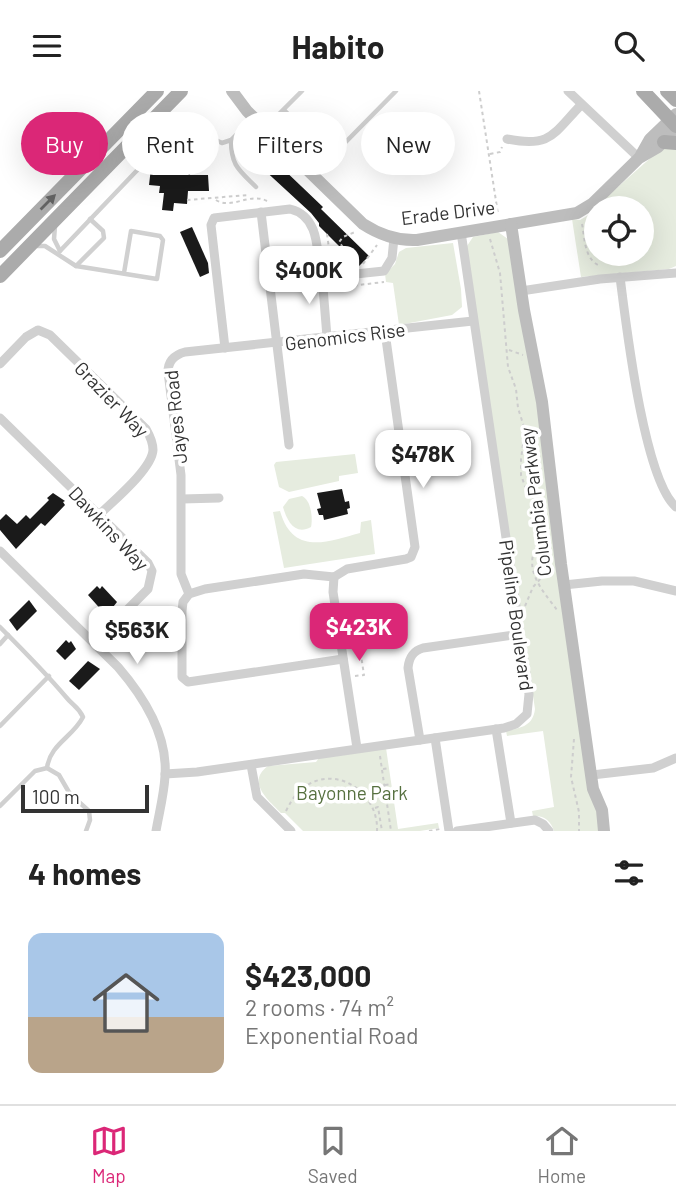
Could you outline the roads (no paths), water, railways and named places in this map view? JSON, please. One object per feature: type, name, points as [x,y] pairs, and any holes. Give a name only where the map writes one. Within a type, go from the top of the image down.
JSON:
[{"type":"main road","points":[[0,251],[157,91]]},
{"type":"main road","points":[[2,268],[26,249],[181,91]]},
{"type":"main road","points":[[643,91],[675,122]]},
{"type":"main road","points":[[667,91],[676,100]]},
{"type":"street","name":"Erade Drive","points":[[220,91],[246,112]]},
{"type":"street","name":"Erade Drive","points":[[232,91],[249,112]]},
{"type":"street","points":[[568,91],[639,158]]},
{"type":"street","points":[[508,139],[537,143],[550,137],[581,104]]},
{"type":"street","name":"Erade Drive","points":[[639,158],[670,142],[675,122]]},
{"type":"street","name":"Erade Drive","points":[[313,175],[363,224],[394,238],[417,240],[500,228],[571,214],[587,208],[639,158],[650,139],[675,122]]},
{"type":"street","points":[[225,348],[211,222],[217,217],[261,212],[290,209],[303,216],[315,231],[327,337]]},
{"type":"street","points":[[261,212],[276,343]]},
{"type":"street","name":"Columbia Parkway","points":[[500,228],[521,291],[542,402],[593,789],[602,810],[604,831]]},
{"type":"street","name":"Pipeline Boulevard","points":[[166,774],[251,765],[496,729],[522,720],[529,708],[461,232]]},
{"type":"street","points":[[322,275],[327,277],[384,271],[392,258],[394,238]]},
{"type":"street","points":[[521,291],[620,277],[676,273]]},
{"type":"street","points":[[620,277],[656,477],[676,507]]},
{"type":"street","name":"Genomics Rise","points":[[289,445],[276,343],[473,321]]},
{"type":"street","name":"Grazier Way","points":[[0,364],[26,337],[38,330],[50,335],[146,429],[152,439],[153,452],[149,464],[99,515]]},
{"type":"street","points":[[344,659],[188,682],[182,677],[181,611],[189,594],[214,587],[304,574],[334,577],[347,569],[411,557],[415,547],[385,332]]},
{"type":"street","name":"Jayes Road","points":[[189,594],[181,573],[182,499],[169,364],[179,353],[276,343]]},
{"type":"street","name":"Dawkins Way","points":[[0,418],[148,563],[152,571],[148,589],[94,643]]},
{"type":"street","points":[[182,499],[219,498]]},
{"type":"street","points":[[0,551],[134,686],[149,712],[166,774],[156,831]]},
{"type":"street","points":[[334,577],[333,592],[356,748]]},
{"type":"street","points":[[564,585],[634,581],[676,591]]},
{"type":"street","points":[[419,740],[408,668],[408,661],[413,653],[424,647],[520,634]]},
{"type":"street","points":[[496,729],[511,823]]},
{"type":"street","points":[[435,738],[445,830]]},
{"type":"street","points":[[592,776],[653,768],[676,758]]},
{"type":"street","points":[[251,765],[257,797],[291,831]]},
{"type":"street","name":"Columbia Parkway","points":[[592,776],[607,803],[611,831]]},
{"type":"street","points":[[457,831],[535,820],[549,831]]},
{"type":"lane","points":[[282,112],[302,91]]},
{"type":"lane","points":[[347,140],[396,91]]},
{"type":"lane","points":[[291,93],[293,100]]},
{"type":"lane","points":[[60,251],[167,139],[179,133],[204,133],[222,143],[231,140],[233,160],[256,190]]},
{"type":"lane","points":[[56,218],[54,239],[64,257]]},
{"type":"lane","points":[[76,266],[104,238],[103,232],[90,219]]},
{"type":"lane","points":[[26,249],[46,246],[76,266],[157,279],[163,240],[160,236],[131,231],[124,273]]},
{"type":"lane","points":[[0,627],[49,676],[68,700],[79,707],[83,717],[79,726],[61,740],[48,758],[47,768]]},
{"type":"lane","points":[[0,644],[8,635]]},
{"type":"lane","points":[[0,726],[49,676]]},
{"type":"lane","points":[[0,806],[35,771],[47,768],[59,775],[70,794],[89,811],[90,820],[86,831]]},
{"type":"park label","name":"Bayonne Park","points":[[352,792]]}]
